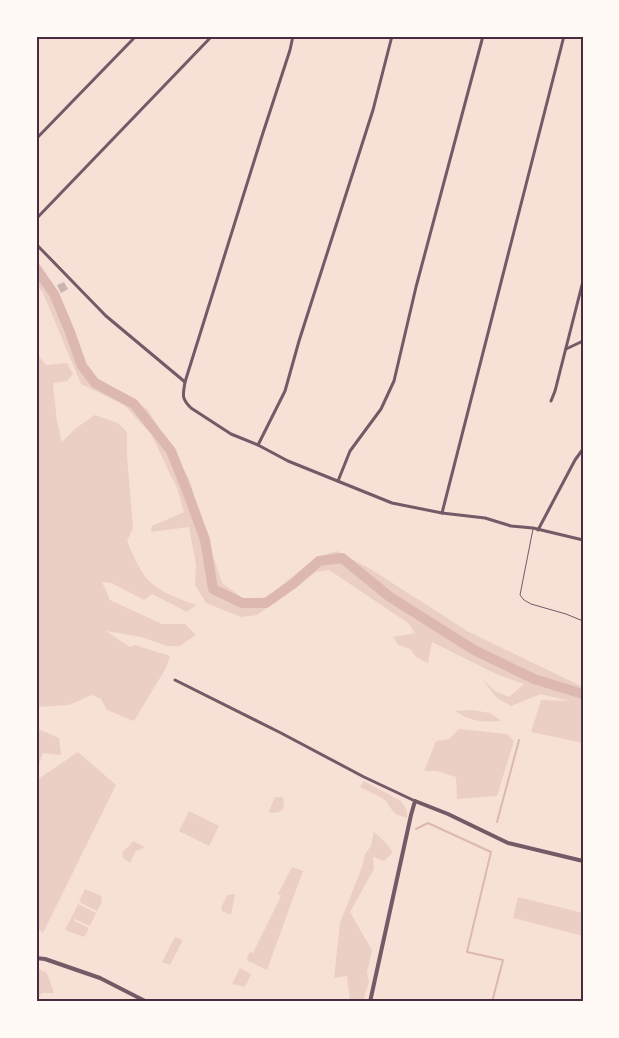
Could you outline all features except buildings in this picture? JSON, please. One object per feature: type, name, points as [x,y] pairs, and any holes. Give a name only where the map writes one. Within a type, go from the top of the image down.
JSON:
[{"type":"street","points":[[36,139],[136,36]]},
{"type":"street","points":[[36,219],[212,36]]},
{"type":"street","points":[[293,36],[185,382],[183,397],[186,403],[231,434],[258,445],[288,461],[392,503],[442,513],[485,518],[511,526],[533,528],[583,540]]},
{"type":"street","points":[[258,445],[286,391],[299,342],[373,110],[392,36]]},
{"type":"street","points":[[338,481],[350,451],[381,409],[394,381],[416,287],[483,36]]},
{"type":"street","points":[[442,513],[564,36]]},
{"type":"street","points":[[36,244],[106,316],[185,382]]},
{"type":"street","points":[[551,401],[583,281]]},
{"type":"street","points":[[566,348],[583,341]]},
{"type":"street","points":[[538,530],[575,460],[583,449]]},
{"type":"street","points":[[175,680],[362,776],[508,843],[583,862]]},
{"type":"street","points":[[370,1002],[415,801]]},
{"type":"street","points":[[36,958],[45,959],[100,978],[147,1002]]},
{"type":"lane","points":[[533,528],[520,595],[524,600],[532,604],[583,621]]},
{"type":"shaded area","points":[[36,263],[55,293],[84,363],[97,380],[147,409],[172,448],[190,481],[222,583],[244,599],[267,597],[317,557],[337,551],[372,570],[469,632],[583,687],[583,743],[531,732],[541,700],[569,701],[541,694],[511,706],[497,698],[482,679],[495,691],[509,697],[524,684],[496,674],[432,642],[428,663],[416,657],[410,649],[398,645],[393,637],[415,633],[408,623],[329,570],[316,572],[257,615],[241,617],[206,603],[195,585],[196,565],[189,527],[151,532],[152,526],[184,512],[177,488],[151,434],[124,405],[81,384],[43,293],[36,285]]},
{"type":"shaded area","points":[[36,352],[46,365],[67,363],[73,374],[67,381],[53,383],[57,422],[62,442],[76,428],[95,415],[118,423],[127,432],[133,528],[127,541],[140,569],[150,582],[166,593],[196,605],[187,612],[152,594],[144,600],[111,583],[102,582],[110,600],[162,624],[185,624],[196,635],[180,646],[167,646],[141,637],[106,631],[130,647],[135,645],[170,656],[166,668],[134,721],[107,710],[101,699],[92,695],[69,705],[36,707]]},
{"type":"shaded area","points":[[472,710],[490,713],[501,721],[477,721],[455,711]]},
{"type":"shaded area","points":[[36,728],[59,738],[61,755],[43,753],[38,766],[36,765]]},
{"type":"shaded area","points":[[459,729],[507,734],[514,741],[497,796],[457,799],[456,777],[437,771],[424,771],[436,741],[449,739]]},
{"type":"shaded area","points":[[78,752],[116,785],[43,933],[36,926],[36,779]]},
{"type":"shaded area","points":[[364,781],[401,801],[406,809],[407,818],[396,814],[382,798],[360,787]]},
{"type":"shaded area","points":[[275,797],[283,797],[284,807],[280,812],[271,813],[269,811]]},
{"type":"shaded area","points":[[189,811],[219,826],[209,846],[179,831]]},
{"type":"shaded area","points":[[374,832],[393,852],[384,861],[373,857],[374,869],[350,912],[372,950],[367,973],[369,981],[363,1002],[350,1002],[347,976],[334,978],[340,923],[362,867],[365,854],[371,846]]},
{"type":"shaded area","points":[[133,841],[144,848],[136,851],[130,863],[122,855]]},
{"type":"shaded area","points":[[292,867],[303,871],[267,970],[248,961],[247,957],[250,952],[253,953],[281,896],[278,894]]},
{"type":"shaded area","points":[[85,889],[101,896],[102,902],[97,911],[79,902]]},
{"type":"shaded area","points":[[235,894],[231,915],[223,913],[221,908],[227,895]]},
{"type":"shaded area","points":[[518,897],[583,913],[583,936],[513,918]]},
{"type":"shaded area","points":[[78,904],[96,913],[90,926],[75,919],[74,921],[89,928],[84,937],[65,930]]},
{"type":"shaded area","points":[[175,937],[183,940],[170,965],[162,962]]},
{"type":"shaded area","points":[[36,968],[46,972],[54,993],[42,993],[39,997],[39,1002],[36,1002]]},
{"type":"shaded area","points":[[240,968],[251,974],[245,987],[232,984]]},
{"type":"waterway","points":[[36,268],[54,294],[82,366],[95,383],[134,404],[171,451],[205,540],[213,589],[242,603],[266,603],[293,584],[319,561],[342,558],[390,597],[474,650],[534,679],[583,694]]},
{"type":"waterway","points":[[497,822],[519,740]]},
{"type":"waterway","points":[[416,829],[428,823],[491,852],[467,952],[503,960],[492,1002]]}]
